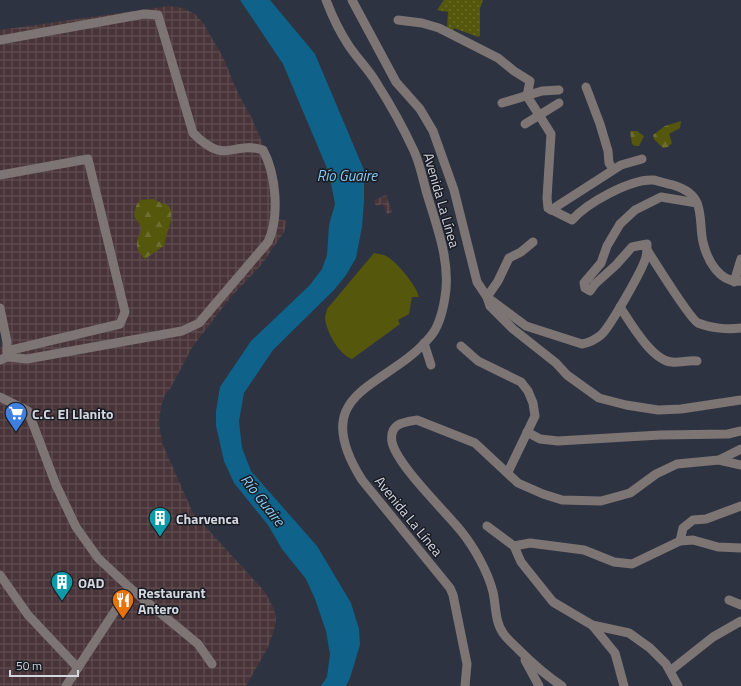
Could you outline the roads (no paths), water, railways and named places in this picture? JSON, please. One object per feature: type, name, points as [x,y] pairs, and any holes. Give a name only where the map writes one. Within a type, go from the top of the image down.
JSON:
[{"type":"street","name":"Avenida La Línea","points":[[326,0],[333,18],[341,32],[374,80],[415,152],[441,238],[447,285],[440,318],[431,336],[391,370],[364,387],[352,400],[345,418],[344,444],[350,461],[362,480],[450,588],[453,595],[467,664],[465,686]]},
{"type":"street","points":[[352,0],[396,82],[420,109],[433,131],[454,190],[474,275],[487,297],[490,306],[513,329],[556,363],[567,375],[599,398],[658,410],[681,409],[741,400]]},
{"type":"street","points":[[0,40],[144,14],[158,15],[193,133],[205,145],[217,150],[227,152],[255,148],[263,150],[267,158],[276,204],[273,232],[268,242],[199,323],[193,328],[27,359],[5,356]]},
{"type":"street","points":[[398,20],[422,23],[439,28],[498,58],[530,81],[527,95],[551,134],[547,198],[548,208],[572,220],[581,210],[622,188],[652,180],[688,191],[697,203],[703,243],[710,260],[721,277],[738,281],[741,259]]},
{"type":"street","points":[[586,87],[600,124],[610,163],[613,169]]},
{"type":"street","points":[[502,103],[542,91],[559,90]]},
{"type":"street","points":[[525,124],[559,103]]},
{"type":"street","points":[[0,175],[88,159],[125,312],[120,324],[5,356]]},
{"type":"street","points":[[551,210],[620,165],[642,159]]},
{"type":"street","points":[[487,297],[526,326],[582,344],[587,344],[601,335],[620,307],[646,257],[647,244],[632,247],[616,266],[595,284],[590,291],[585,288],[584,283],[602,263],[607,246],[620,224],[635,210],[661,197],[697,203]]},
{"type":"street","points":[[487,297],[498,281],[509,258],[521,252],[533,242]]},
{"type":"street","points":[[647,250],[686,310],[698,322],[729,329],[741,328]]},
{"type":"street","points":[[620,307],[644,342],[658,356],[670,362],[697,361]]},
{"type":"street","points":[[0,308],[7,342],[5,356]]},
{"type":"street","points":[[424,343],[431,365]]},
{"type":"street","points":[[461,346],[478,361],[521,382],[528,391],[533,403],[535,416],[508,472]]},
{"type":"street","points":[[0,397],[28,411],[56,485],[76,526],[98,558],[130,588],[198,644],[212,664]]},
{"type":"street","points":[[562,686],[544,675],[502,633],[496,617],[493,592],[482,565],[462,532],[398,458],[392,441],[393,431],[399,423],[407,420],[417,420],[475,443],[508,472],[518,483],[543,494],[562,500],[601,501],[630,493],[656,474],[677,464],[719,460],[741,464]]},
{"type":"street","points":[[527,432],[540,439],[558,441],[660,435],[728,434],[741,431]]},
{"type":"street","points":[[719,460],[741,449]]},
{"type":"street","points":[[680,541],[683,528],[693,520],[706,520],[741,506]]},
{"type":"street","points":[[487,526],[514,546],[521,562],[553,602],[592,625],[629,632],[650,648],[666,664],[678,686]]},
{"type":"street","points":[[514,546],[530,543],[584,550],[614,562],[632,564],[680,541],[693,540],[718,547],[741,548]]},
{"type":"street","points":[[0,575],[28,615],[78,668]]},
{"type":"street","points":[[66,686],[130,588]]},
{"type":"street","points":[[729,600],[741,605]]},
{"type":"street","points":[[670,671],[713,637],[741,620]]},
{"type":"street","points":[[592,625],[615,653],[624,686]]},
{"type":"street","points":[[519,650],[539,686]]},
{"type":"water","name":"Río Guaire","points":[[240,0],[270,0],[315,54],[364,170],[362,227],[356,258],[346,275],[334,290],[273,350],[244,393],[239,421],[242,448],[251,471],[317,546],[351,603],[359,629],[360,645],[350,678],[346,686],[321,686],[327,677],[330,654],[326,631],[315,599],[306,579],[282,549],[268,525],[234,483],[224,461],[216,426],[216,411],[220,387],[251,341],[310,285],[322,269],[327,255],[329,225],[335,204],[329,173],[283,64]]},
{"type":"place","name":"C.C. El Llanito","points":[[16,432]]},
{"type":"place","name":"Charvenca","points":[[160,538]]},
{"type":"place","name":"OAD","points":[[62,602]]},
{"type":"place","name":"Restaurant Antero","points":[[123,620]]}]
